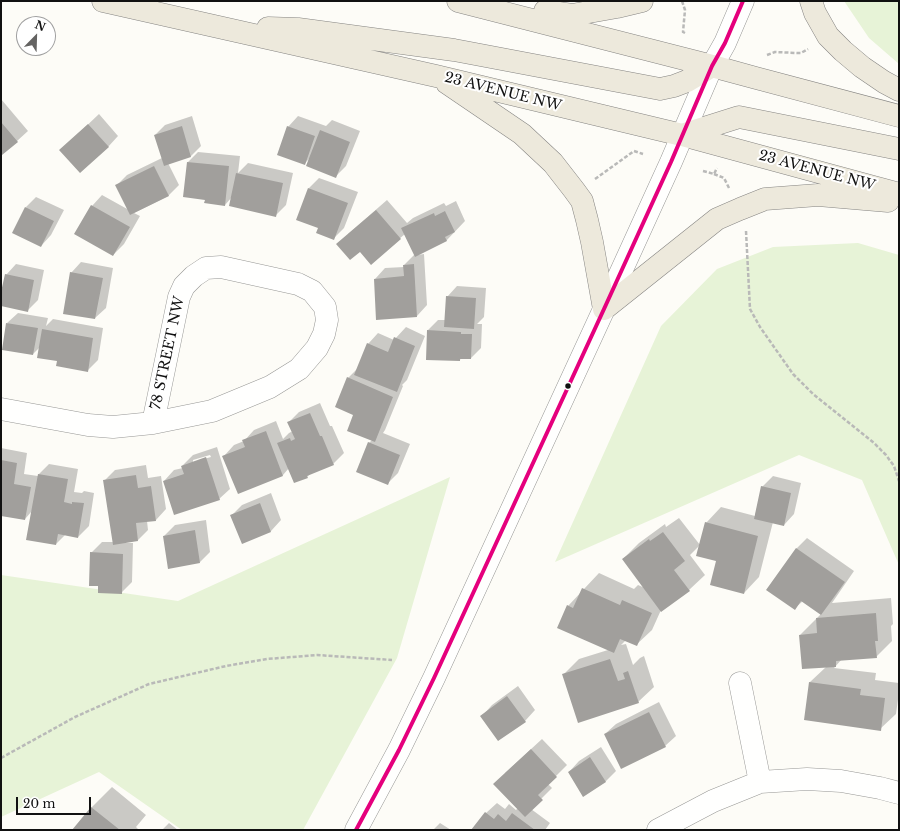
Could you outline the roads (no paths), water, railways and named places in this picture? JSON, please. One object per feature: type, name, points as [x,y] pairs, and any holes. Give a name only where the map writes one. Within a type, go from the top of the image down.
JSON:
[{"type":"main road","name":"23 AVENUE NW","points":[[103,1],[436,76],[682,135],[899,194]]},
{"type":"main road","points":[[458,1],[899,116]]},
{"type":"main road","points":[[480,1],[572,15],[642,1]]},
{"type":"main road","points":[[811,1],[828,36],[843,52],[884,82],[899,90]]},
{"type":"main road","points":[[205,24],[298,29],[454,50],[660,89],[674,86],[686,81],[712,66]]},
{"type":"main road","points":[[436,76],[522,134],[553,163],[582,201],[592,242],[604,309],[717,219],[764,199],[818,195],[899,202]]},
{"type":"main road","points":[[682,135],[739,117],[899,149]]},
{"type":"street","points":[[356,830],[399,750],[430,685],[604,309],[671,162],[712,66],[725,43],[743,1]]},
{"type":"street","name":"78 STREET NW","points":[[1,409],[88,425],[113,427],[153,424],[212,411],[270,387],[299,369],[317,348],[324,334],[327,320],[324,307],[312,291],[298,284],[220,267],[206,268],[200,272],[184,286],[180,297],[153,424]]},
{"type":"street","points":[[740,683],[760,782]]},
{"type":"street","points":[[658,830],[713,801],[760,782],[807,780],[841,781],[899,793]]}]
